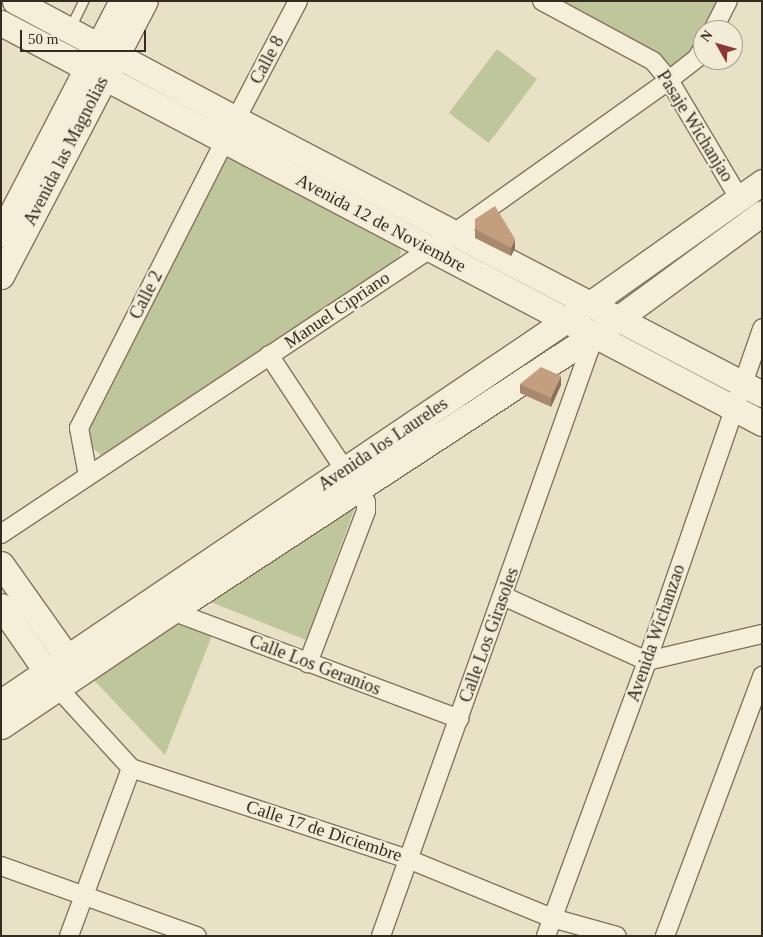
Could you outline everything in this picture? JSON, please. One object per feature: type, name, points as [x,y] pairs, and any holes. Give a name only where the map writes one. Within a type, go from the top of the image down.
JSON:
[{"type":"main road","name":"Avenida 12 de Noviembre","points":[[15,1],[68,30],[101,62]]},
{"type":"main road","name":"Avenida las Magnolias","points":[[1,234],[101,62],[145,1]]},
{"type":"main road","name":"Avenida las Magnolias","points":[[1,276],[101,62],[118,4]]},
{"type":"main road","name":"Avenida 12 de Noviembre","points":[[1,23],[101,62],[230,130],[430,248],[762,423]]},
{"type":"main road","name":"Avenida 12 de Noviembre","points":[[230,130],[454,233],[752,389]]},
{"type":"main road","name":"Avenida los Laureles","points":[[73,666],[172,611],[565,320],[762,182]]},
{"type":"main road","name":"Avenida los Laureles","points":[[1,726],[52,680],[352,479],[595,334],[762,213]]},
{"type":"main road","points":[[1,564],[73,666]]},
{"type":"main road","points":[[1,606],[52,680]]},
{"type":"main road","name":"Avenida los Laureles","points":[[1,702],[52,680]]},
{"type":"street","name":"Calle 8","points":[[230,130],[298,1]]},
{"type":"street","name":"Pasaje Wichanjao","points":[[542,1],[653,61],[669,80],[739,198]]},
{"type":"street","points":[[718,20],[728,1]]},
{"type":"street","name":"Manuel Cipriano","points":[[1,534],[454,233],[693,61]]},
{"type":"street","name":"Calle 2","points":[[88,476],[79,428],[230,130]]},
{"type":"street","name":"Avenida Wichanzao","points":[[546,936],[647,660],[734,408],[752,389],[762,328]]},
{"type":"street","name":"Calle Los Girasoles","points":[[381,936],[595,334]]},
{"type":"street","points":[[269,356],[366,502],[366,511],[308,663]]},
{"type":"street","points":[[503,596],[647,660],[762,634]]},
{"type":"street","name":"Calle Los Geranios","points":[[172,611],[459,719]]},
{"type":"street","points":[[665,936],[762,676]]},
{"type":"street","name":"Calle 17 de Diciembre","points":[[52,680],[131,768],[408,858],[552,918],[617,936]]},
{"type":"street","points":[[69,936],[131,768]]},
{"type":"street","points":[[1,866],[197,936]]},
{"type":"lane","points":[[68,30],[83,1]]},
{"type":"green space","points":[[557,1],[717,1],[708,20],[693,20],[693,52],[690,58],[673,70]]},
{"type":"green space","points":[[497,49],[537,79],[489,143],[449,113]]},
{"type":"green space","points":[[227,154],[397,242],[401,252],[399,259],[104,457],[90,446],[86,419]]},
{"type":"green space","points":[[357,502],[306,640],[203,599]]},
{"type":"green space","points":[[174,617],[213,633],[165,755],[90,676]]},
{"type":"building","points":[[495,206],[515,239],[511,248],[475,229],[475,219]]},
{"type":"building","points":[[541,367],[561,376],[551,398],[520,384]]}]
